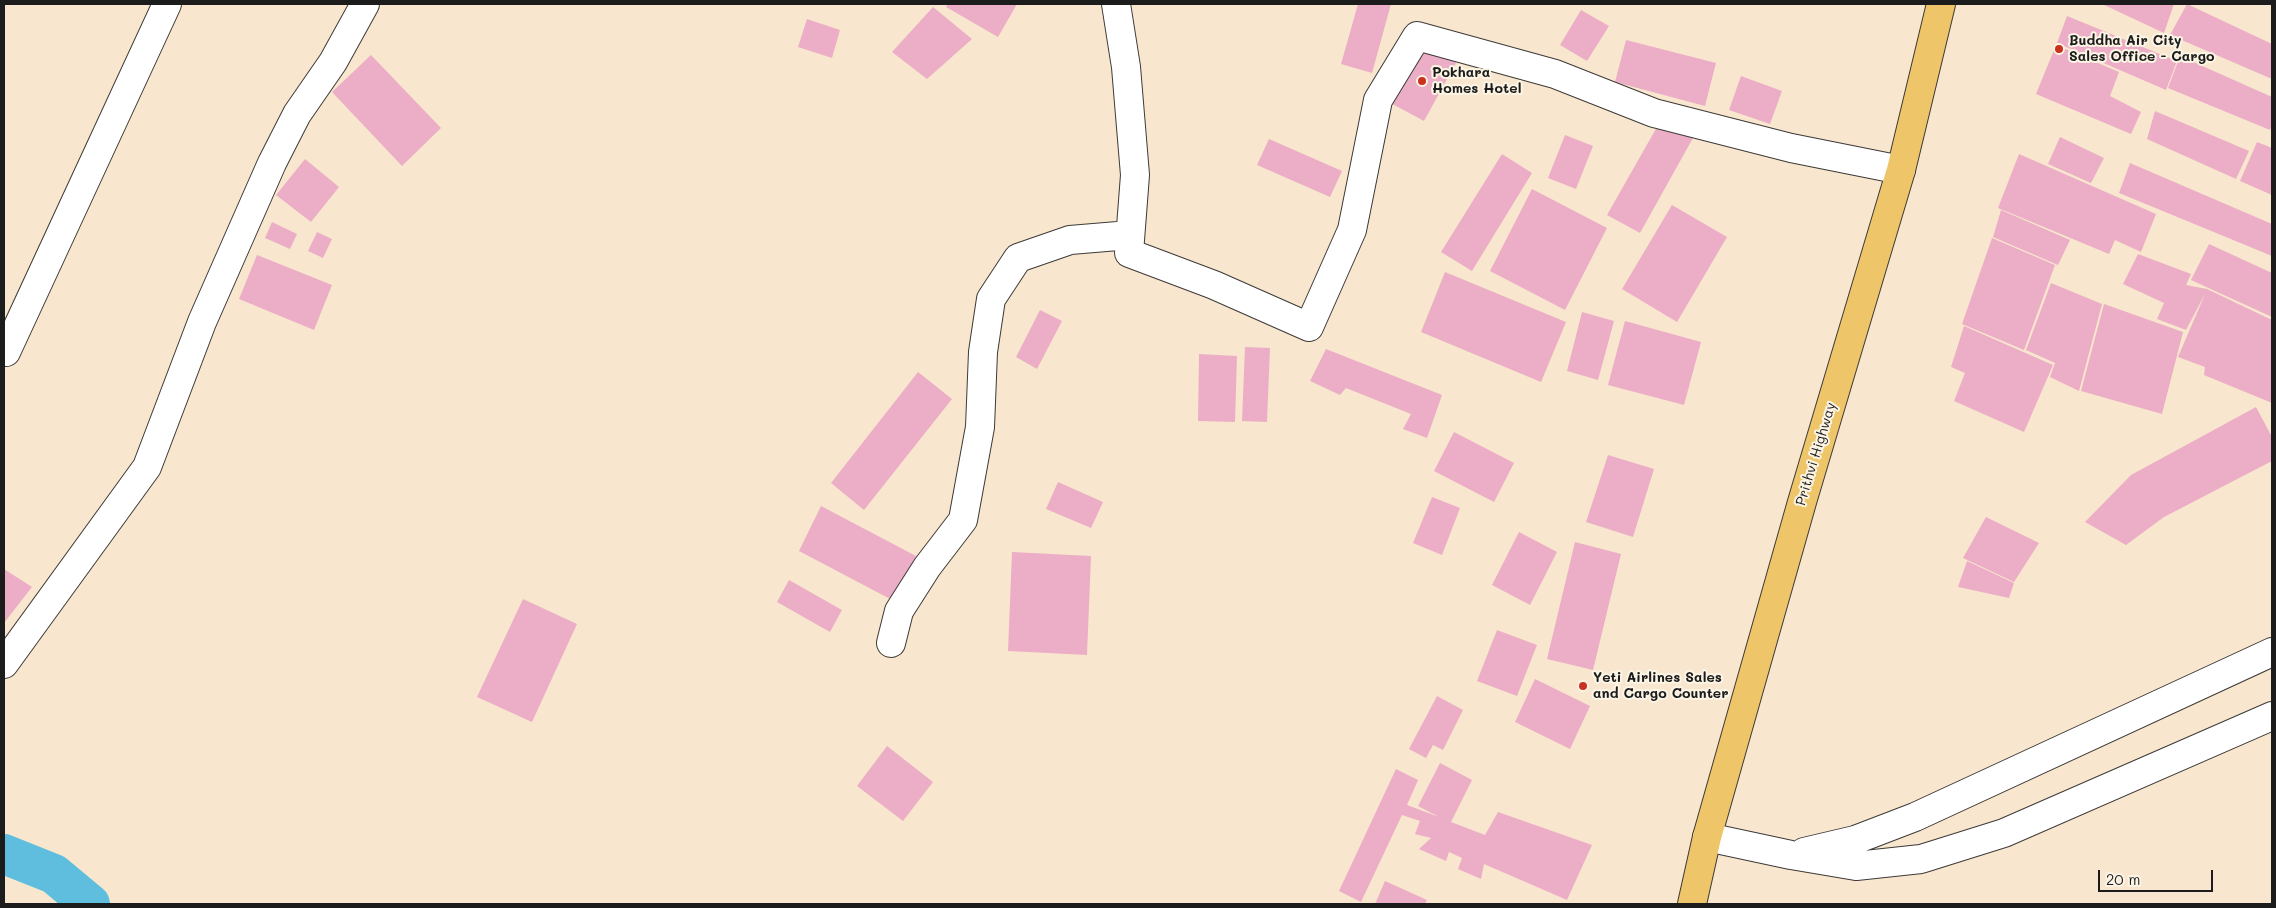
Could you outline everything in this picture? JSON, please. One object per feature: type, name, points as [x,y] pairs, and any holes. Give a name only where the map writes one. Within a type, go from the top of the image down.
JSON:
[{"type":"highway","name":"Prithvi Highway","points":[[1692,904],[1707,837],[1802,502],[1901,170],[1941,4]]},
{"type":"street","points":[[6,352],[167,4]]},
{"type":"street","points":[[4,664],[147,467],[202,322],[272,163],[297,114],[333,62],[365,4]]},
{"type":"street","points":[[1116,4],[1126,66],[1136,175],[1129,253],[1214,285],[1309,327],[1352,230],[1378,100],[1417,36],[1555,74],[1654,113],[1791,148],[1901,170]]},
{"type":"street","points":[[891,642],[899,611],[927,566],[963,520],[980,427],[983,352],[992,298],[1018,258],[1070,240],[1130,235]]},
{"type":"street","points":[[1791,855],[1855,840],[1915,817],[2272,652]]},
{"type":"street","points":[[1707,837],[1791,855],[1856,866],[1921,859],[2004,833],[2272,716]]},
{"type":"building","points":[[948,4],[1017,4],[998,37],[946,7]]},
{"type":"building","points":[[1358,4],[1391,4],[1372,73],[1341,64]]},
{"type":"building","points":[[2102,4],[2174,4],[2164,33]]},
{"type":"building","points":[[2187,4],[2272,44],[2272,79],[2170,35]]},
{"type":"building","points":[[933,7],[972,39],[927,79],[892,52]]},
{"type":"building","points":[[1581,10],[1609,26],[1587,61],[1560,45]]},
{"type":"building","points":[[2067,16],[2177,61],[2166,90],[2057,43]]},
{"type":"building","points":[[807,19],[840,30],[832,58],[798,47]]},
{"type":"building","points":[[1626,40],[1716,63],[1705,106],[1615,82]]},
{"type":"building","points":[[2056,45],[2119,72],[2110,96],[2141,112],[2131,134],[2036,94]]},
{"type":"building","name":"Pokhara Homes Hotel","points":[[1420,46],[1457,61],[1424,121],[1385,100]]},
{"type":"building","points":[[371,55],[441,128],[402,166],[332,92]]},
{"type":"building","points":[[2180,56],[2272,97],[2272,124],[2270,130],[2168,88]]},
{"type":"building","points":[[1741,76],[1782,91],[1770,124],[1729,110]]},
{"type":"building","points":[[2155,111],[2249,151],[2236,179],[2147,139]]},
{"type":"building","points":[[1661,120],[1693,138],[1640,233],[1607,215]]},
{"type":"building","points":[[1565,135],[1593,146],[1576,189],[1548,178]]},
{"type":"building","points":[[2060,137],[2104,158],[2091,183],[2048,164]]},
{"type":"building","points":[[1269,139],[1342,171],[1330,197],[1257,165]]},
{"type":"building","points":[[2257,142],[2272,148],[2272,195],[2240,181]]},
{"type":"building","points":[[1502,154],[1532,173],[1472,271],[1441,252]]},
{"type":"building","points":[[2019,154],[2156,214],[2141,252],[2115,240],[2109,254],[1998,208]]},
{"type":"building","points":[[305,159],[339,187],[311,222],[276,195]]},
{"type":"building","points":[[2130,163],[2272,224],[2272,256],[2119,193]]},
{"type":"building","points":[[1532,189],[1607,228],[1565,310],[1490,271]]},
{"type":"building","points":[[1672,205],[1727,237],[1677,322],[1622,289]]},
{"type":"building","points":[[2001,210],[2070,240],[2058,265],[1993,237]]},
{"type":"building","points":[[272,222],[297,234],[290,249],[265,238]]},
{"type":"building","points":[[317,232],[332,239],[323,258],[308,251]]},
{"type":"building","points":[[1992,238],[2055,265],[2024,350],[1962,324]]},
{"type":"building","points":[[2209,244],[2272,273],[2272,317],[2191,280]]},
{"type":"building","points":[[2138,254],[2191,274],[2186,285],[2207,289],[2272,320],[2272,403],[2204,375],[2205,367],[2178,357],[2205,294],[2186,330],[2157,319],[2164,303],[2123,284]]},
{"type":"building","points":[[257,255],[332,285],[314,330],[239,299]]},
{"type":"building","points":[[1445,272],[1566,322],[1541,382],[1421,332]]},
{"type":"building","points":[[2051,283],[2102,304],[2079,391],[2050,377],[2055,363],[2026,350]]},
{"type":"building","points":[[2104,304],[2183,332],[2162,414],[2081,391]]},
{"type":"building","points":[[1040,310],[1062,321],[1037,369],[1016,357]]},
{"type":"building","points":[[1582,312],[1614,321],[1598,380],[1567,371]]},
{"type":"building","points":[[1625,321],[1701,342],[1684,405],[1608,385]]},
{"type":"building","points":[[1964,326],[2053,365],[2024,432],[1954,401],[1965,373],[1951,367]]},
{"type":"building","points":[[1245,347],[1270,348],[1267,422],[1242,421]]},
{"type":"building","points":[[1326,349],[1442,395],[1427,438],[1403,429],[1411,414],[1346,388],[1340,395],[1310,381]]},
{"type":"building","points":[[1199,354],[1237,356],[1235,422],[1198,421]]},
{"type":"building","points":[[918,372],[952,399],[864,510],[831,483]]},
{"type":"building","points":[[2256,407],[2272,437],[2272,461],[2164,517],[2126,545],[2085,522],[2131,475]]},
{"type":"building","points":[[1454,432],[1514,463],[1494,502],[1434,471]]},
{"type":"building","points":[[1608,455],[1654,469],[1633,537],[1586,522]]},
{"type":"building","points":[[1058,482],[1103,502],[1091,528],[1046,509]]},
{"type":"building","points":[[1432,497],[1460,508],[1442,555],[1413,543]]},
{"type":"building","points":[[821,506],[916,556],[894,601],[799,551]]},
{"type":"building","points":[[1986,517],[2039,543],[2014,582],[1963,558]]},
{"type":"building","points":[[1519,532],[1557,552],[1530,605],[1492,585]]},
{"type":"building","points":[[1575,542],[1621,554],[1593,670],[1547,659]]},
{"type":"building","points":[[1012,552],[1091,556],[1087,655],[1008,651]]},
{"type":"building","points":[[1967,561],[2014,583],[2009,598],[1958,587]]},
{"type":"building","points":[[4,569],[32,587],[4,623]]},
{"type":"building","points":[[789,580],[842,610],[830,632],[777,602]]},
{"type":"building","points":[[523,599],[577,624],[532,722],[477,697]]},
{"type":"building","points":[[1497,630],[1537,645],[1517,696],[1477,681]]},
{"type":"building","points":[[1535,679],[1590,706],[1570,749],[1515,722]]},
{"type":"building","points":[[1437,696],[1463,710],[1443,750],[1433,745],[1426,758],[1409,749]]},
{"type":"building","points":[[887,746],[933,782],[903,821],[857,786]]},
{"type":"building","points":[[1440,763],[1472,780],[1451,822],[1485,835],[1498,812],[1592,845],[1567,900],[1484,864],[1481,879],[1458,869],[1462,858],[1449,852],[1446,861],[1419,849],[1431,838],[1415,834],[1420,821],[1402,815],[1361,902],[1339,891],[1396,769],[1418,780],[1407,805],[1439,817],[1418,806]]},
{"type":"building","points":[[1385,881],[1427,900],[1425,904],[1375,904]]},
{"type":"waterway","points":[[4,854],[54,874],[90,904]]},
{"type":"place","name":"Buddha Air City Sales Office - Cargo","points":[[2059,49]]},
{"type":"place","name":"Pokhara Homes Hotel","points":[[1422,81]]},
{"type":"place","name":"Yeti Airlines Sales and Cargo Counter","points":[[1583,686]]}]
